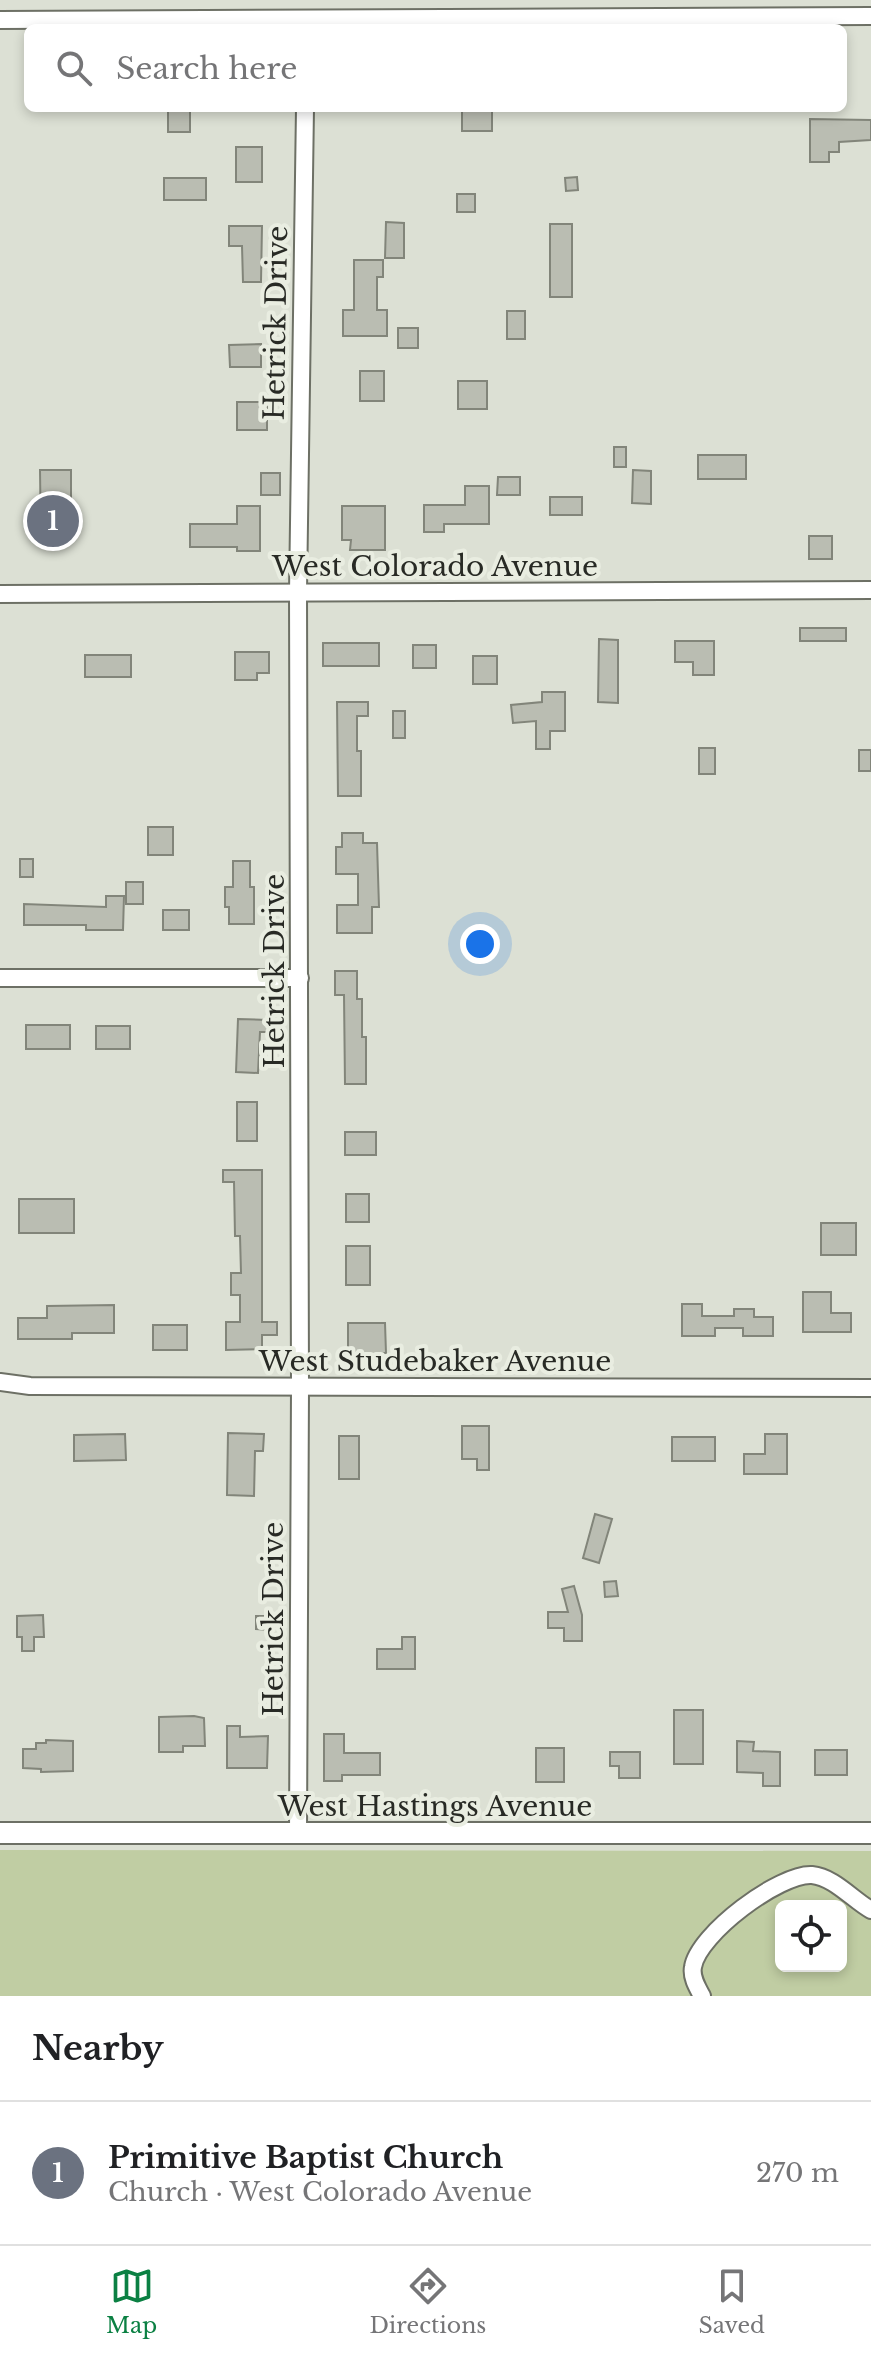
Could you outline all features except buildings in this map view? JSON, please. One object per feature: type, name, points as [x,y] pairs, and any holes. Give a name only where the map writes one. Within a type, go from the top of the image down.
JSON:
[{"type":"main road","name":"West Hastings Avenue","points":[[0,1833],[871,1833]]},
{"type":"street","points":[[0,20],[307,23],[871,16]]},
{"type":"street","name":"Hetrick Drive","points":[[298,1834],[298,592],[305,112]]},
{"type":"street","name":"West Colorado Avenue","points":[[0,594],[871,590]]},
{"type":"street","points":[[0,978],[300,978]]},
{"type":"street","name":"West Studebaker Avenue","points":[[2,1387],[871,1388]]},
{"type":"street","points":[[702,1996],[692,1968],[704,1945],[740,1911],[783,1882],[801,1876],[818,1876],[871,1910]]},
{"type":"green space","points":[[0,1850],[871,1851],[871,1996],[0,1996]]},
{"type":"place","name":"Primitive Baptist Church","points":[[53,521]]}]
